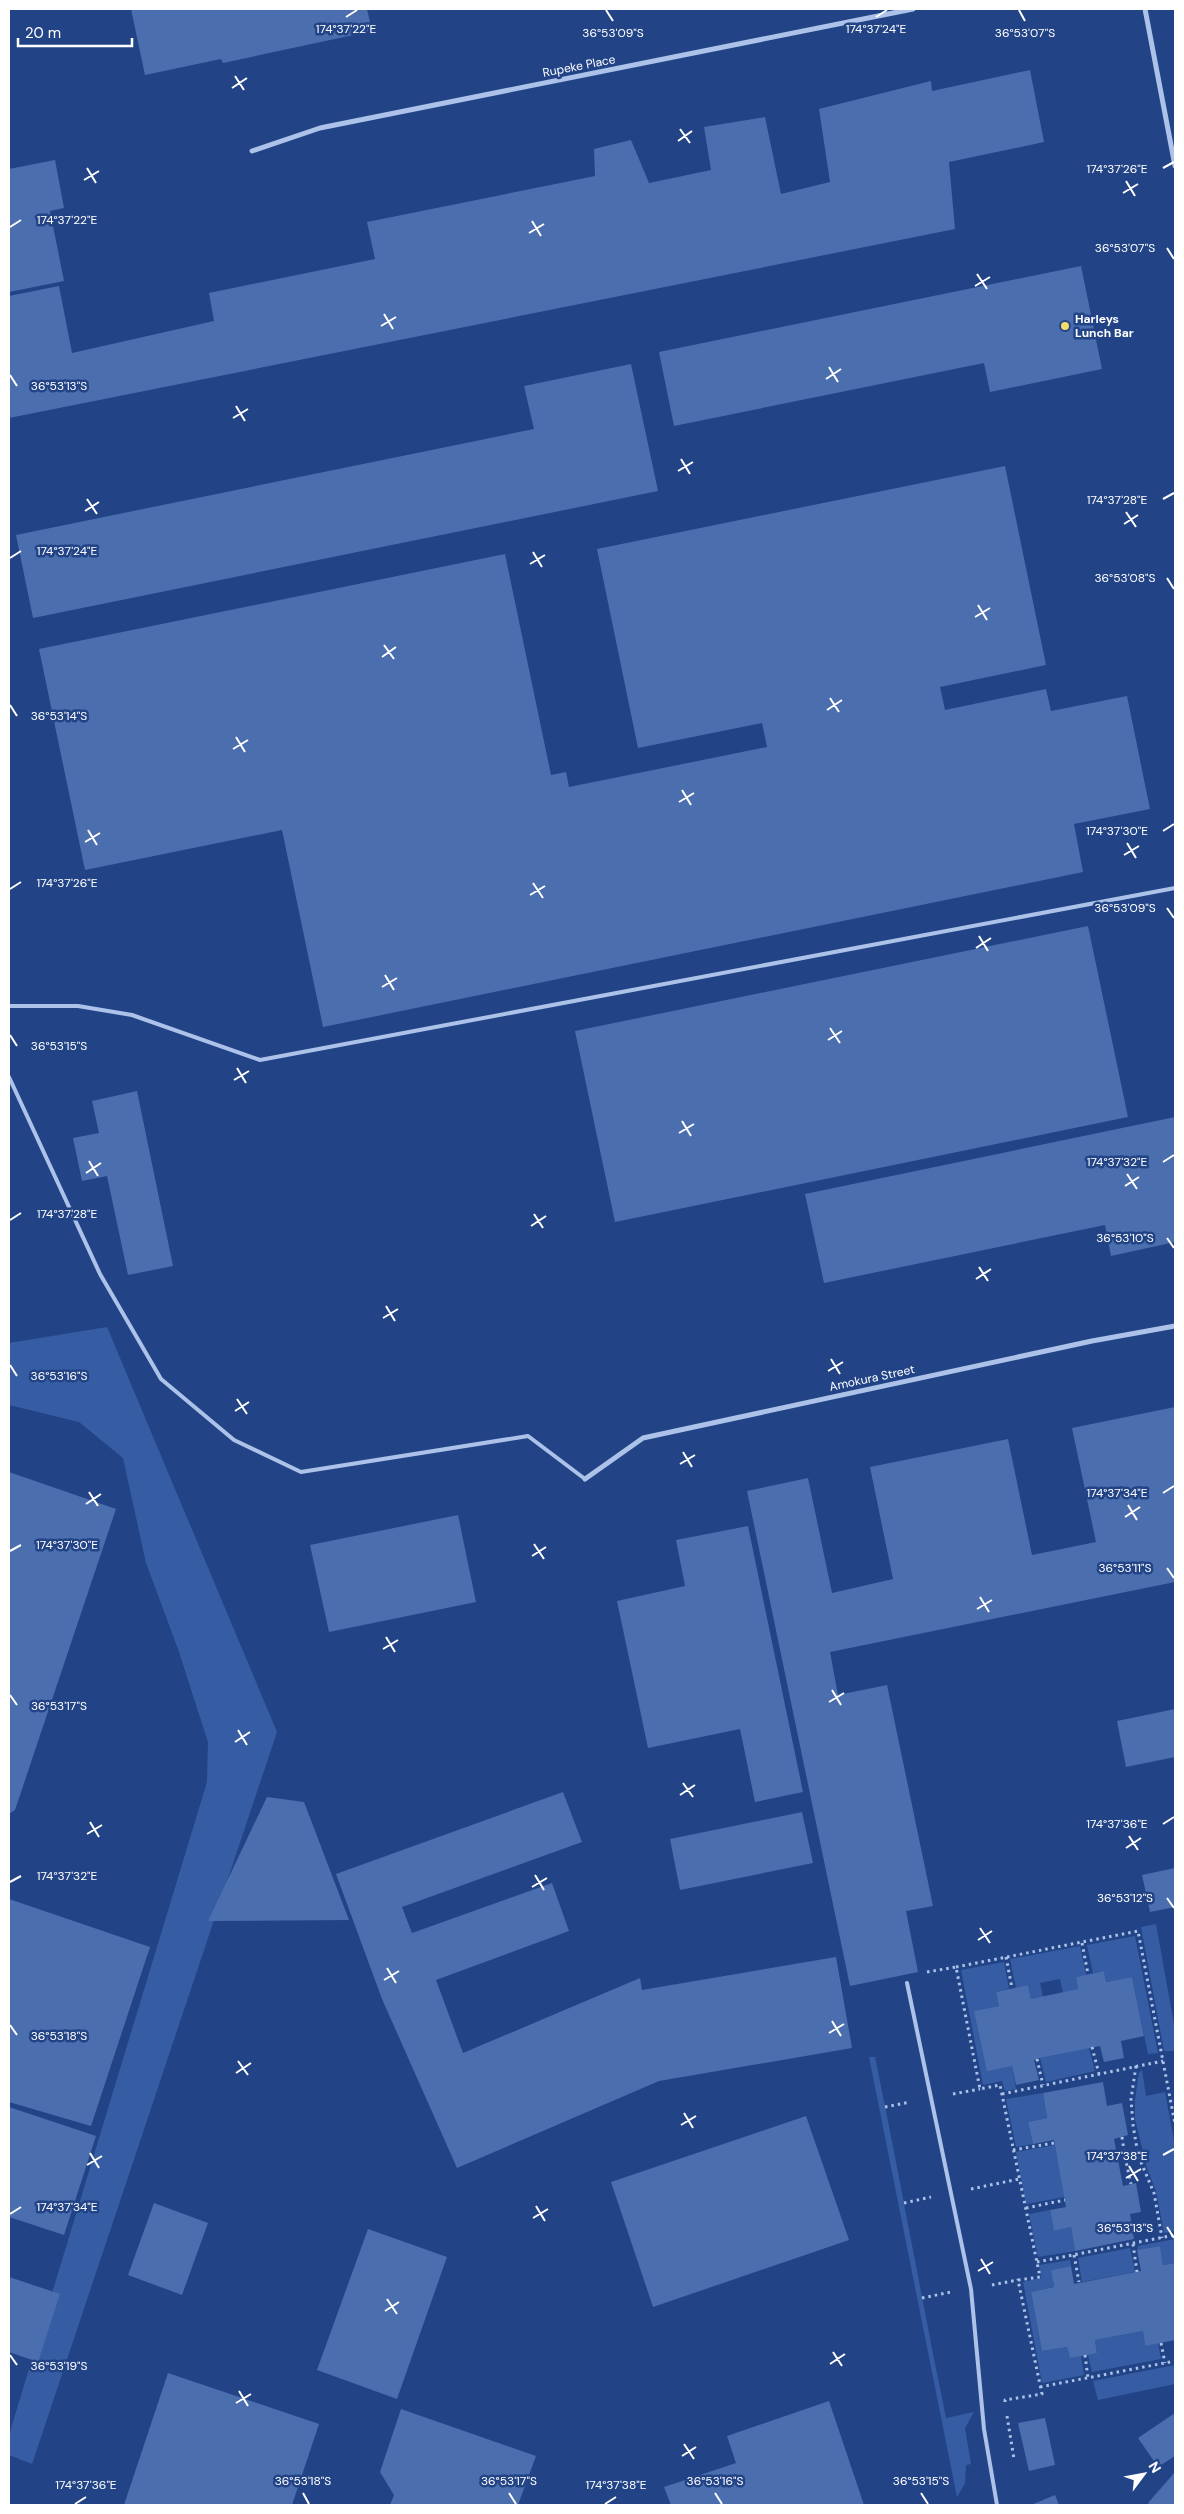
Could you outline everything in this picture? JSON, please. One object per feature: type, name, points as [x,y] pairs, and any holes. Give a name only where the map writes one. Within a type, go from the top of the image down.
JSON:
[{"type":"street","name":"Rupeke Place","points":[[252,151],[320,128],[913,9]]},
{"type":"street","points":[[1145,9],[1175,166]]},
{"type":"street","name":"Amokura Street","points":[[585,1479],[643,1438],[1073,1345],[1175,1326]]},
{"type":"lane","points":[[9,1006],[78,1006],[132,1015],[260,1060],[1175,888]]},
{"type":"lane","points":[[9,1077],[100,1274],[161,1379],[234,1440],[301,1472],[528,1436],[585,1479]]},
{"type":"lane","points":[[907,1983],[971,2289],[984,2429],[997,2505]]},
{"type":"path","points":[[907,1983],[925,1972],[1138,1932],[1175,2124]]},
{"type":"path","points":[[1082,1943],[1088,1974]]},
{"type":"path","points":[[1006,1957],[1012,1988]]},
{"type":"path","points":[[956,1967],[980,2089],[1000,2085],[1040,2277],[1018,2280],[1042,2394],[1005,2400],[1014,2456],[1013,2467]]},
{"type":"path","points":[[1092,2047],[1098,2074]]},
{"type":"path","points":[[1037,2059],[1043,2085]]},
{"type":"path","points":[[1002,2094],[1163,2061]]},
{"type":"path","points":[[1136,2066],[1131,2099],[1138,2155],[1154,2193],[1162,2238]]},
{"type":"path","points":[[1122,2137],[1131,2184]]},
{"type":"path","points":[[1014,2150],[1054,2142]]},
{"type":"path","points":[[1125,2157],[1138,2155]]},
{"type":"path","points":[[1026,2208],[1065,2200]]},
{"type":"path","points":[[1037,2262],[1175,2235]]},
{"type":"path","points":[[1132,2244],[1137,2272]]},
{"type":"path","points":[[1074,2255],[1079,2282]]},
{"type":"path","points":[[1161,2343],[1165,2363]]},
{"type":"path","points":[[1085,2355],[1088,2378]]},
{"type":"path","points":[[1040,2387],[1175,2361]]},
{"type":"shaded area","points":[[107,1327],[277,1732],[32,2464],[9,2455],[9,2435],[207,1782],[208,1742],[178,1649],[146,1563],[123,1458],[79,1422],[9,1405],[9,1343]]},
{"type":"shaded area","points":[[1156,1924],[1175,2030],[1175,2051],[1164,2051],[1141,1927]]},
{"type":"shaded area","points":[[1135,1936],[1158,2053],[1148,2054],[1132,1977],[1106,1982],[1104,1971],[1093,1973],[1087,1945]]},
{"type":"shaded area","points":[[1080,1946],[1086,1975],[1076,1977],[1078,1989],[1063,1993],[1060,1979],[1040,1983],[1043,1997],[1031,1999],[1028,1985],[1016,1988],[1010,1959]]},
{"type":"shaded area","points":[[1004,1962],[1009,1989],[996,1992],[999,2006],[975,2011],[1012,2066],[1016,2089],[1005,2091],[1002,2081],[983,2085],[961,1970]]},
{"type":"shaded area","points":[[1089,2048],[1095,2071],[1046,2082],[1040,2058]]},
{"type":"shaded area","points":[[869,2057],[875,2057],[946,2418],[974,2412],[965,2428],[971,2464],[966,2465],[965,2483],[957,2497]]},
{"type":"shaded area","points":[[1142,2070],[1146,2096],[1165,2092],[1175,2146],[1175,2231],[1164,2233],[1156,2191],[1147,2168],[1135,2119],[1135,2100],[1139,2072]]},
{"type":"shaded area","points":[[1043,2093],[1047,2118],[1028,2122],[1033,2144],[1016,2147],[1006,2099]]},
{"type":"shaded area","points":[[1055,2145],[1065,2197],[1026,2204],[1016,2152]]},
{"type":"shaded area","points":[[1050,2210],[1054,2231],[1071,2227],[1075,2251],[1038,2257],[1029,2214]]},
{"type":"shaded area","points":[[1175,2239],[1175,2263],[1163,2265],[1160,2246],[1137,2250],[1138,2246]]},
{"type":"shaded area","points":[[1130,2248],[1135,2272],[1082,2282],[1078,2258]]},
{"type":"shaded area","points":[[1070,2260],[1071,2266],[1051,2270],[1054,2287],[1031,2292],[1042,2351],[1067,2347],[1070,2358],[1081,2356],[1084,2375],[1042,2383],[1023,2282],[1041,2278],[1039,2265]]},
{"type":"shaded area","points":[[1143,2331],[1145,2346],[1158,2343],[1161,2359],[1092,2372],[1088,2355],[1097,2352],[1095,2340]]},
{"type":"shaded area","points":[[1175,2365],[1175,2384],[1098,2400],[1093,2381]]},
{"type":"building","points":[[131,9],[367,9],[372,31],[223,63],[221,59],[145,75]]},
{"type":"building","points":[[1030,70],[1044,142],[949,162],[955,229],[9,418],[9,296],[59,286],[72,353],[214,321],[209,293],[375,259],[367,222],[595,176],[594,149],[631,140],[649,183],[711,170],[704,127],[765,117],[781,194],[830,182],[819,109],[931,81],[932,91]]},
{"type":"building","points":[[55,160],[64,208],[50,211],[64,281],[9,292],[9,169]]},
{"type":"building","points":[[1081,266],[1102,369],[990,392],[984,363],[674,426],[659,352]]},
{"type":"building","points":[[631,364],[658,491],[33,618],[16,535],[534,429],[524,386]]},
{"type":"building","points":[[1005,466],[1046,665],[940,687],[945,710],[1046,689],[1051,711],[1127,696],[1150,809],[1074,824],[1083,872],[323,1027],[282,830],[85,870],[39,649],[505,554],[551,775],[566,772],[569,787],[767,747],[762,723],[638,748],[597,549]]},
{"type":"building","points":[[1088,926],[1128,1117],[615,1222],[575,1031]]},
{"type":"building","points":[[137,1091],[173,1266],[128,1275],[107,1176],[82,1181],[73,1138],[99,1133],[92,1101]]},
{"type":"building","points":[[1175,1117],[1175,1242],[1111,1256],[1105,1225],[824,1283],[805,1194]]},
{"type":"building","points":[[1175,1407],[1175,1582],[830,1652],[838,1695],[887,1685],[933,1906],[906,1911],[918,1972],[850,1986],[747,1491],[808,1478],[832,1593],[893,1579],[870,1467],[1008,1439],[1032,1555],[1096,1542],[1072,1428]]},
{"type":"building","points":[[9,1472],[116,1509],[15,1810],[9,1814]]},
{"type":"building","points":[[458,1515],[476,1602],[329,1632],[310,1545]]},
{"type":"building","points":[[748,1526],[803,1792],[755,1802],[740,1729],[648,1748],[617,1601],[685,1586],[676,1540]]},
{"type":"building","points":[[1175,1709],[1175,1757],[1126,1767],[1117,1721]]},
{"type":"building","points":[[563,1792],[582,1842],[402,1907],[412,1933],[552,1883],[569,1931],[436,1980],[463,2053],[640,1978],[642,1990],[836,1957],[852,2048],[659,2081],[457,2168],[382,1999],[336,1874]]},
{"type":"building","points":[[267,1797],[304,1802],[349,1920],[208,1921]]},
{"type":"building","points":[[802,1812],[813,1863],[680,1890],[670,1839]]},
{"type":"building","points":[[1175,1868],[1175,1907],[1150,1912],[1142,1875]]},
{"type":"building","points":[[9,1899],[150,1947],[91,2126],[9,2102]]},
{"type":"building","points":[[1104,1971],[1106,1982],[1132,1977],[1144,2036],[1121,2041],[1124,2058],[1104,2062],[1100,2046],[1040,2058],[1034,2060],[1039,2080],[1016,2085],[1012,2066],[987,2071],[974,2011],[999,2006],[996,1992],[1028,1985],[1031,1999],[1078,1989],[1076,1977]]},
{"type":"building","points":[[1103,2082],[1107,2106],[1122,2103],[1128,2135],[1114,2139],[1123,2186],[1136,2183],[1141,2212],[1130,2214],[1134,2239],[1075,2251],[1071,2227],[1054,2231],[1050,2210],[1066,2207],[1054,2140],[1033,2144],[1028,2122],[1047,2118],[1043,2093]]},
{"type":"building","points":[[9,2107],[96,2136],[64,2235],[9,2217]]},
{"type":"building","points":[[806,2116],[849,2240],[653,2307],[611,2182]]},
{"type":"building","points":[[154,2203],[208,2223],[182,2295],[128,2275]]},
{"type":"building","points":[[368,2229],[447,2257],[397,2399],[317,2370]]},
{"type":"building","points":[[1160,2246],[1163,2265],[1175,2263],[1175,2340],[1145,2346],[1143,2331],[1095,2340],[1097,2353],[1088,2355],[1070,2358],[1067,2347],[1042,2351],[1031,2292],[1054,2287],[1051,2270],[1071,2266],[1074,2284],[1141,2271],[1137,2250]]},
{"type":"building","points":[[9,2277],[60,2294],[38,2362],[9,2352]]},
{"type":"building","points":[[168,2373],[319,2424],[292,2505],[124,2505]]},
{"type":"building","points":[[829,2401],[864,2505],[671,2505],[664,2487],[736,2463],[727,2436]]},
{"type":"building","points":[[401,2409],[536,2456],[518,2505],[390,2505],[394,2495],[380,2472]]},
{"type":"building","points":[[1175,2413],[1175,2456],[1158,2467],[1138,2438]]},
{"type":"building","points":[[1045,2418],[1055,2465],[1029,2471],[1018,2423]]},
{"type":"building","points":[[1175,2472],[1175,2505],[1151,2505],[1148,2503]]},
{"type":"building","points":[[1055,2495],[1059,2505],[1031,2505]]},
{"type":"place","name":"Harleys Lunch Bar","points":[[1065,326]]}]
